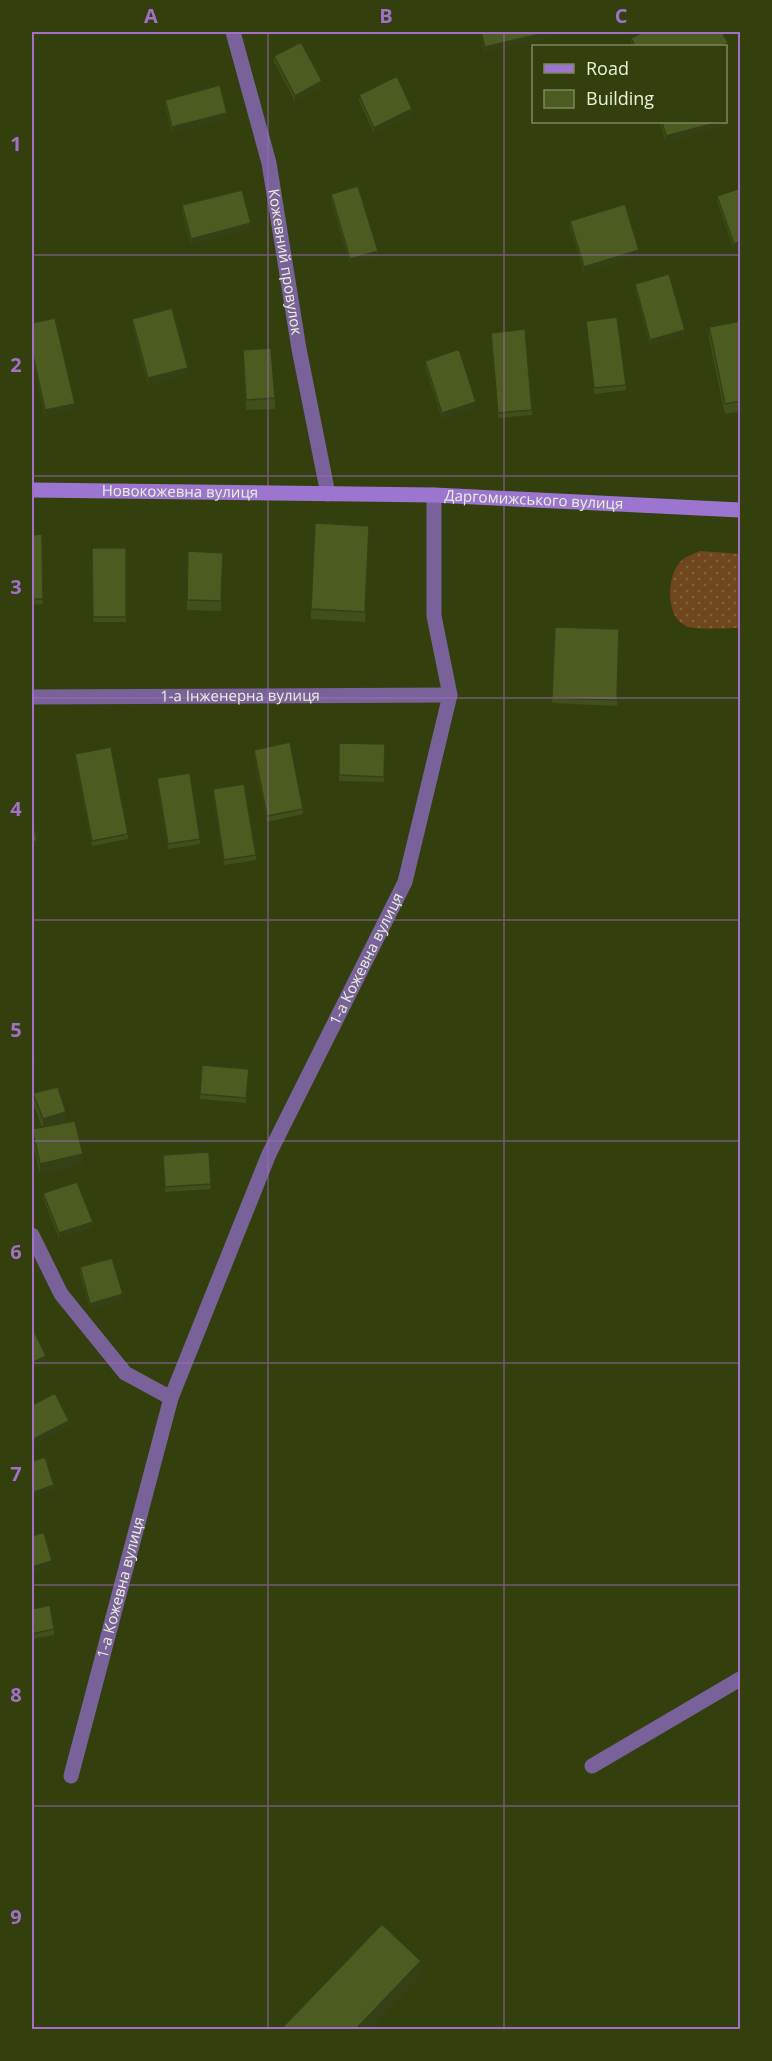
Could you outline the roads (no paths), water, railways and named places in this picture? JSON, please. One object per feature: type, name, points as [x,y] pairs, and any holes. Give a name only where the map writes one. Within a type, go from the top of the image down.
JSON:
[{"type":"street","name":"Кожевний провулок","points":[[233,32],[269,164],[299,349],[328,494]]},
{"type":"street","name":"Новокожевна вулиця","points":[[32,490],[328,494]]},
{"type":"street","name":"Даргомижського вулиця","points":[[328,494],[434,495],[741,510]]},
{"type":"street","name":"1-а Кожевна вулиця","points":[[71,1776],[171,1398],[269,1154],[405,882],[450,695],[434,616],[434,495]]},
{"type":"street","name":"1-а Інженерна вулиця","points":[[32,697],[450,695]]},
{"type":"street","points":[[32,1235],[61,1294],[125,1373],[171,1398]]},
{"type":"street","points":[[592,1766],[741,1679]]}]
